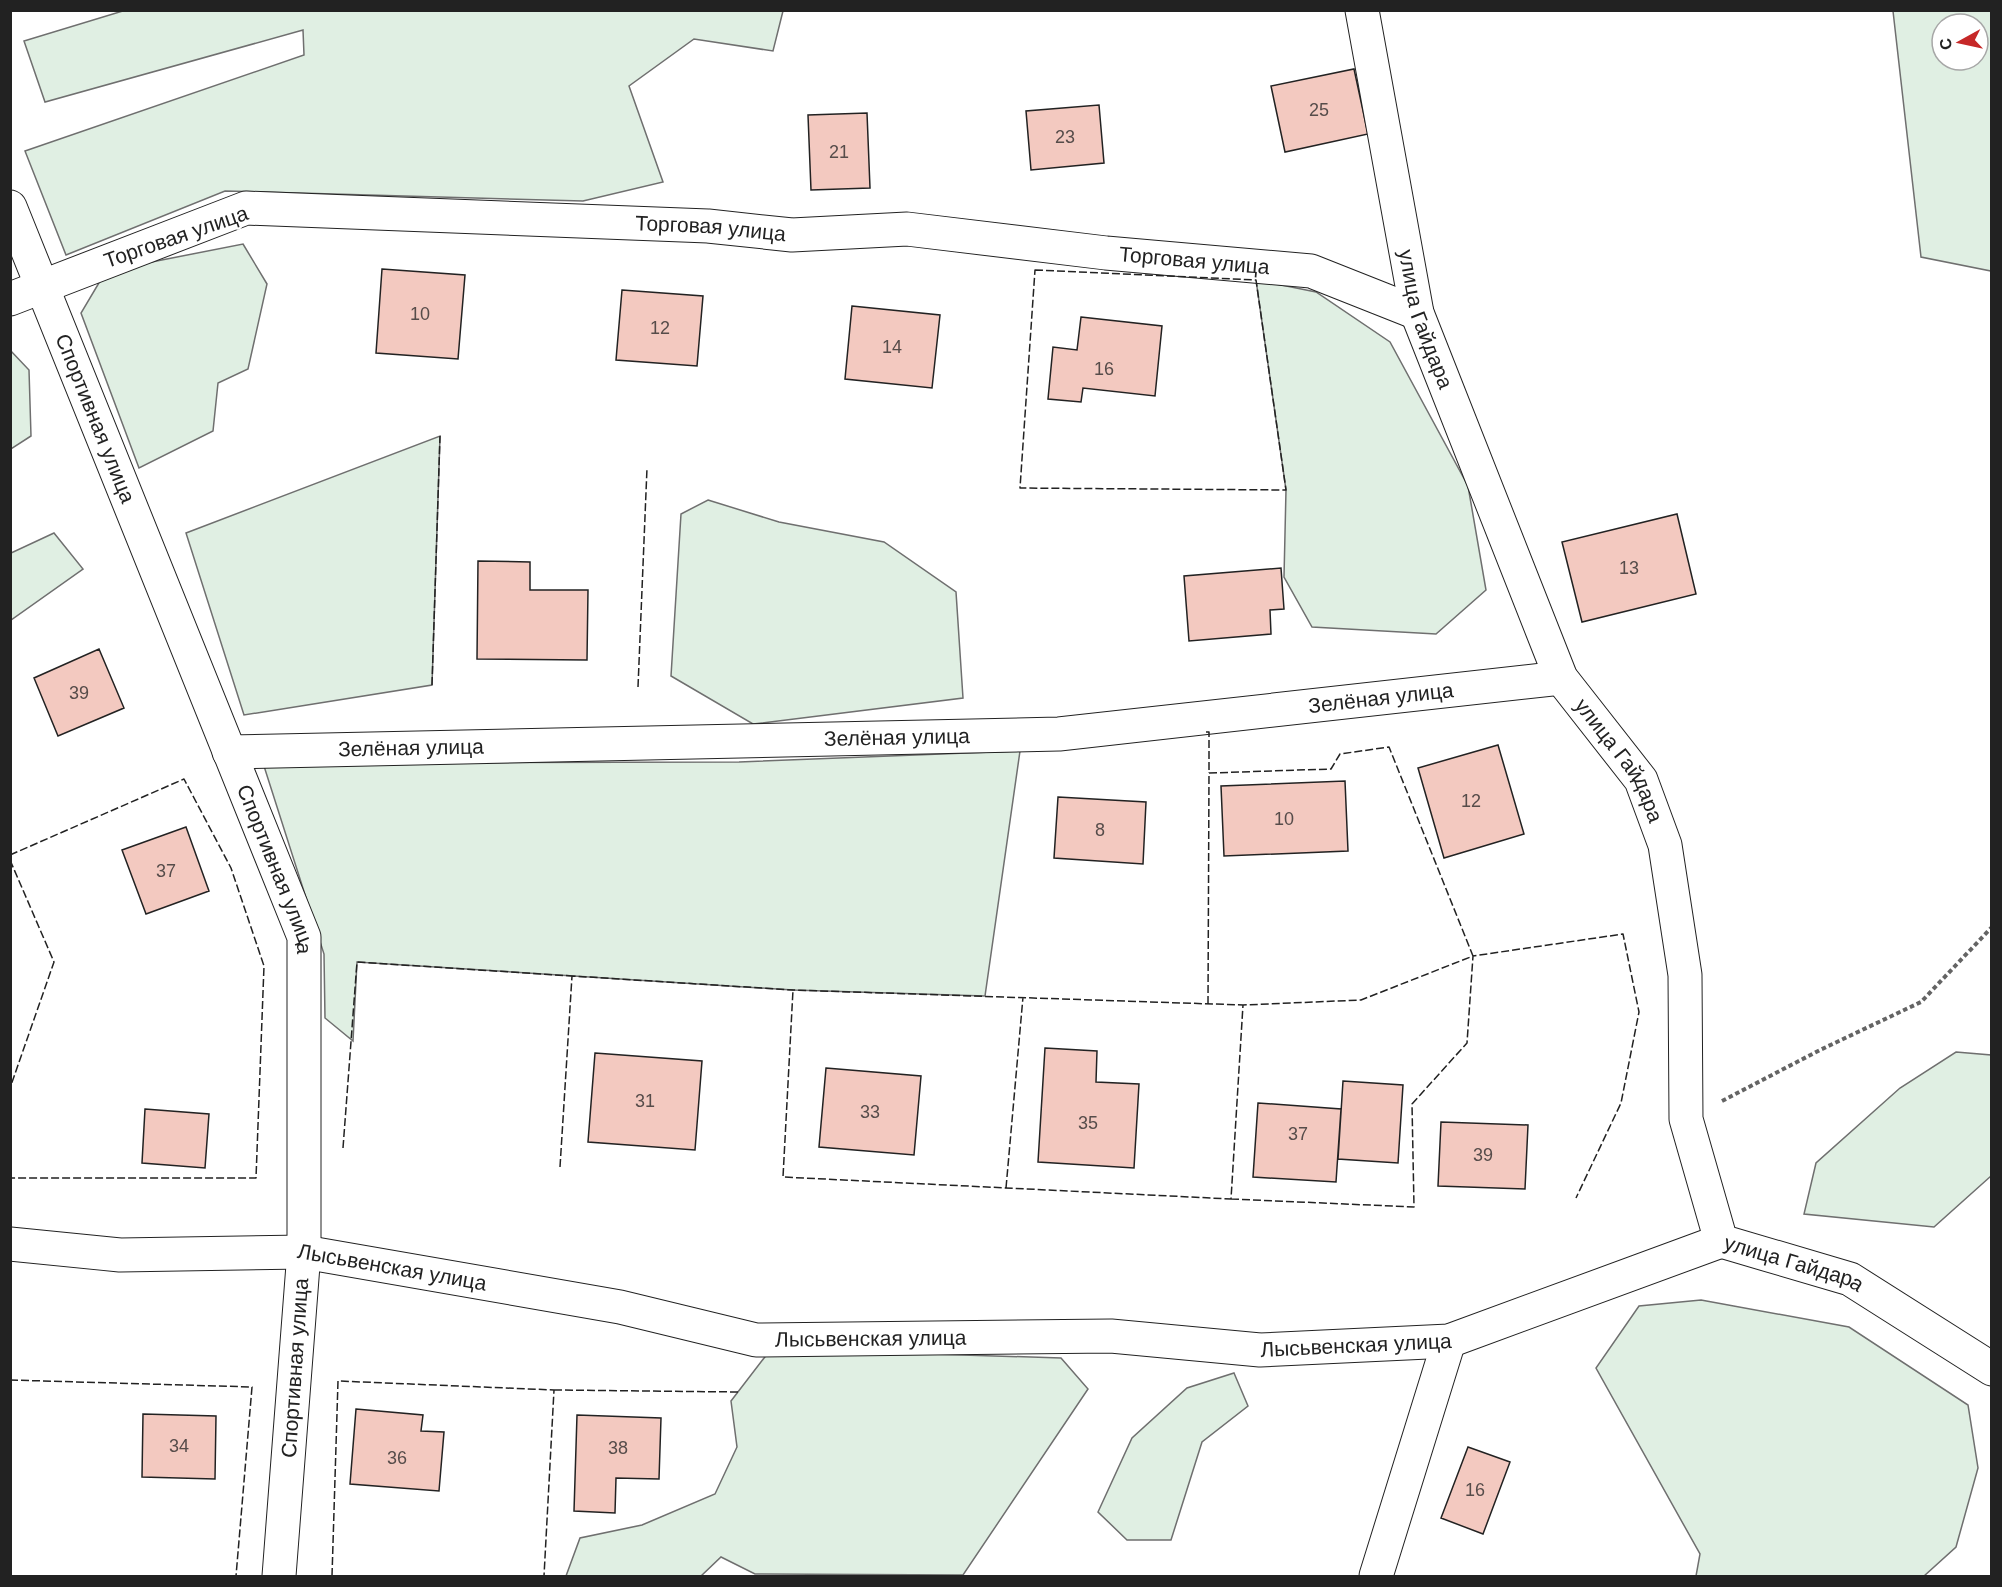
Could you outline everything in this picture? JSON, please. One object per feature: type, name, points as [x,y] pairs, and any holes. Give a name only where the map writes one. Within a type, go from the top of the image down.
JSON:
[{"type":"street","name":"улица Гайдара","points":[[1362,10],[1417,313],[1560,678],[1641,780],[1665,846],[1685,975],[1686,1119],[1721,1241],[1850,1279],[1992,1370]]},
{"type":"street","name":"Спортивная улица","points":[[10,207],[304,937],[304,1252],[279,1576]]},
{"type":"street","name":"Торговая улица","points":[[10,299],[246,208],[708,226],[792,234],[907,229],[1106,253],[1311,271],[1417,313]]},
{"type":"street","name":"Зелёная улица","points":[[229,752],[1059,734],[1560,678]]},
{"type":"street","name":"Лысьвенская улица","points":[[10,1244],[120,1255],[304,1252],[620,1307],[756,1340],[1111,1336],[1260,1350],[1449,1341],[1721,1241]]},
{"type":"street","points":[[1376,1576],[1449,1341]]},
{"type":"path","points":[[1686,1119],[1820,1050],[1921,1002],[1992,927]]},
{"type":"green space","points":[[126,10],[783,11],[773,51],[694,39],[629,86],[663,182],[583,201],[225,191],[66,255],[25,151],[304,55],[303,30],[45,102],[24,41]]},
{"type":"green space","points":[[1893,11],[1991,11],[1991,271],[1921,257]]},
{"type":"green space","points":[[243,244],[267,284],[248,369],[218,383],[213,431],[139,468],[81,313],[106,271]]},
{"type":"green space","points":[[1256,280],[1316,292],[1390,342],[1468,486],[1486,590],[1436,634],[1312,627],[1284,577],[1286,490]]},
{"type":"green space","points":[[10,350],[29,370],[31,436],[11,449]]},
{"type":"green space","points":[[440,436],[432,685],[244,715],[186,533]]},
{"type":"green space","points":[[708,500],[779,522],[884,542],[956,592],[963,698],[753,724],[671,676],[681,514]]},
{"type":"green space","points":[[54,533],[83,569],[11,620],[11,553]]},
{"type":"green space","points":[[1020,751],[985,996],[793,990],[357,962],[353,1041],[325,1018],[324,954],[263,763],[739,762]]},
{"type":"green space","points":[[1956,1052],[1991,1055],[1991,1176],[1934,1227],[1804,1214],[1816,1163],[1900,1088]]},
{"type":"green space","points":[[1701,1300],[1849,1327],[1968,1405],[1978,1468],[1956,1547],[1924,1576],[1696,1576],[1700,1554],[1596,1368],[1639,1306]]},
{"type":"green space","points":[[771,1349],[1061,1358],[1088,1389],[963,1575],[755,1574],[721,1557],[701,1576],[566,1576],[580,1538],[642,1525],[715,1494],[737,1447],[731,1401]]},
{"type":"green space","points":[[1234,1373],[1248,1406],[1202,1442],[1171,1540],[1127,1540],[1098,1512],[1132,1438],[1187,1388]]},
{"type":"building","points":[[1354,69],[1368,134],[1285,152],[1271,86]]},
{"type":"building","points":[[1099,105],[1104,163],[1031,170],[1026,111]]},
{"type":"building","points":[[867,113],[870,188],[811,190],[808,115]]},
{"type":"building","points":[[382,269],[465,275],[458,359],[376,353]]},
{"type":"building","points":[[622,290],[703,296],[697,366],[616,360]]},
{"type":"building","points":[[852,306],[940,315],[932,388],[845,379]]},
{"type":"building","points":[[1081,317],[1162,326],[1155,396],[1083,388],[1081,402],[1048,399],[1053,347],[1077,350]]},
{"type":"building","points":[[1677,514],[1696,594],[1582,622],[1562,542]]},
{"type":"building","points":[[478,561],[530,562],[530,590],[588,590],[587,660],[477,659]]},
{"type":"building","points":[[1281,568],[1284,609],[1270,610],[1271,634],[1189,641],[1184,576]]},
{"type":"building","points":[[99,649],[124,708],[58,736],[34,678]]},
{"type":"building","points":[[1498,745],[1524,834],[1444,858],[1418,768]]},
{"type":"building","points":[[1345,781],[1348,851],[1224,856],[1221,786]]},
{"type":"building","points":[[1058,797],[1146,802],[1143,864],[1054,858]]},
{"type":"building","points":[[186,827],[209,891],[146,914],[122,850]]},
{"type":"building","points":[[1045,1048],[1097,1051],[1096,1082],[1139,1084],[1134,1168],[1038,1162]]},
{"type":"building","points":[[595,1053],[702,1061],[695,1150],[588,1142]]},
{"type":"building","points":[[826,1068],[921,1076],[914,1155],[819,1147]]},
{"type":"building","points":[[1343,1081],[1403,1085],[1398,1163],[1338,1159]]},
{"type":"building","points":[[1258,1103],[1341,1109],[1336,1182],[1253,1177]]},
{"type":"building","points":[[145,1109],[209,1114],[205,1168],[142,1163]]},
{"type":"building","points":[[1441,1122],[1528,1125],[1525,1189],[1438,1186]]},
{"type":"building","points":[[356,1409],[423,1415],[421,1431],[444,1432],[439,1491],[350,1484]]},
{"type":"building","points":[[143,1414],[216,1416],[215,1479],[142,1477]]},
{"type":"building","points":[[577,1415],[661,1418],[659,1479],[616,1478],[615,1513],[574,1511]]},
{"type":"building","points":[[1468,1447],[1510,1462],[1483,1534],[1441,1518]]},
{"type":"fence","points":[[1035,270],[1256,280],[1286,490],[1020,488],[1035,270]]},
{"type":"fence","points":[[432,685],[440,436]]},
{"type":"fence","points":[[638,687],[647,468]]},
{"type":"fence","points":[[1206,732],[1209,732],[1209,773]]},
{"type":"fence","points":[[1208,1004],[1209,773],[1331,769],[1340,754],[1389,747],[1473,956],[1361,1000],[1243,1005]]},
{"type":"fence","points":[[10,855],[184,779],[231,868],[264,966],[256,1178],[10,1178]]},
{"type":"fence","points":[[10,860],[54,962],[10,1088]]},
{"type":"fence","points":[[1231,1199],[1414,1207],[1412,1104],[1467,1043],[1473,956],[1623,934],[1639,1012],[1621,1103],[1576,1198]]},
{"type":"fence","points":[[343,1148],[357,962],[572,976]]},
{"type":"fence","points":[[560,1167],[572,976],[793,990],[1243,1005],[1231,1199],[783,1177],[793,990]]},
{"type":"fence","points":[[1006,1188],[1023,997]]},
{"type":"fence","points":[[10,1380],[252,1387],[236,1576]]},
{"type":"fence","points":[[332,1576],[338,1381],[554,1390],[544,1576]]},
{"type":"fence","points":[[554,1390],[739,1392]]},
{"type":"fence","points":[[10,1576],[20,1576]]}]
